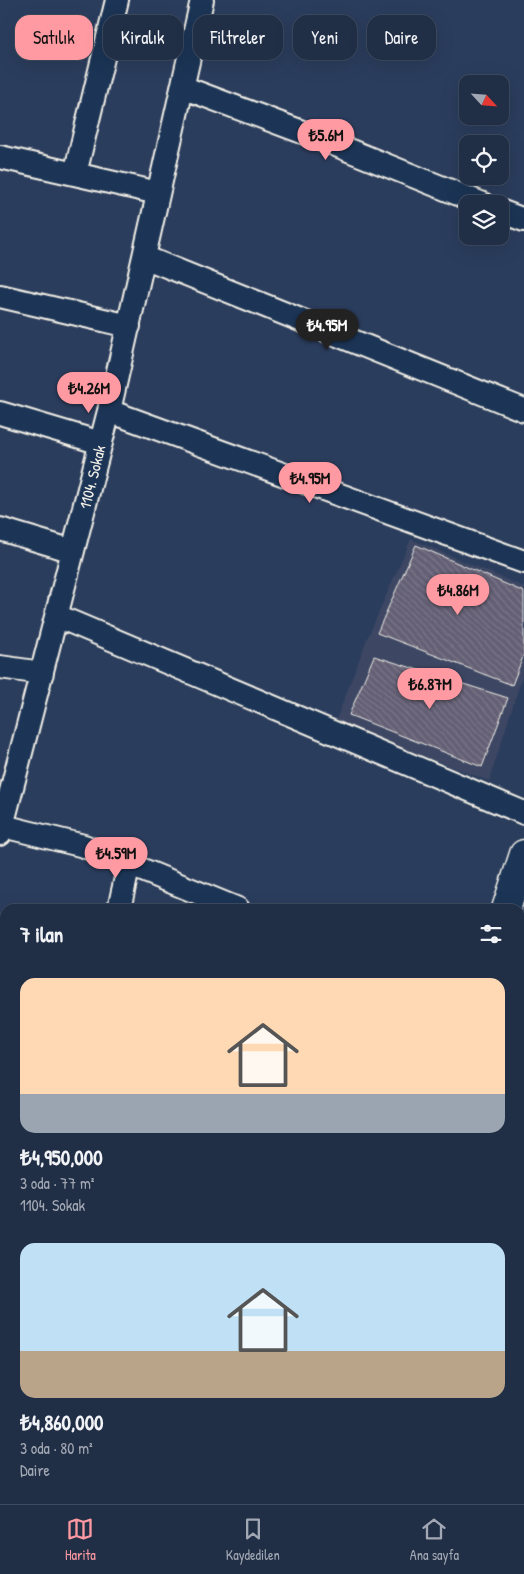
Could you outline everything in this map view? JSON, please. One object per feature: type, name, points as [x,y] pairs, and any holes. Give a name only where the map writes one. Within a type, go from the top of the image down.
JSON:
[{"type":"street","points":[[75,174],[117,0]]},
{"type":"street","name":"1104. Sokak","points":[[1,830],[109,411],[202,0]]},
{"type":"street","points":[[182,87],[321,139],[461,195]]},
{"type":"street","points":[[0,157],[158,193]]},
{"type":"street","points":[[509,214],[524,220]]},
{"type":"street","points":[[144,257],[524,410]]},
{"type":"street","points":[[0,296],[128,326]]},
{"type":"street","points":[[109,411],[524,562]]},
{"type":"street","points":[[0,413],[101,443]]},
{"type":"street","points":[[0,529],[74,551]]},
{"type":"street","points":[[57,616],[524,813]]},
{"type":"street","points":[[0,666],[42,673]]},
{"type":"street","points":[[1,830],[84,846],[226,904]]},
{"type":"street","points":[[508,904],[524,854]]},
{"type":"street","points":[[120,904],[129,864]]},
{"type":"shaded area","points":[[411,539],[524,587],[524,671],[489,781],[335,723],[367,639]]},
{"type":"building","points":[[416,545],[524,592],[524,654],[512,685],[377,633]]},
{"type":"building","points":[[374,656],[508,698],[482,767],[349,715]]}]
